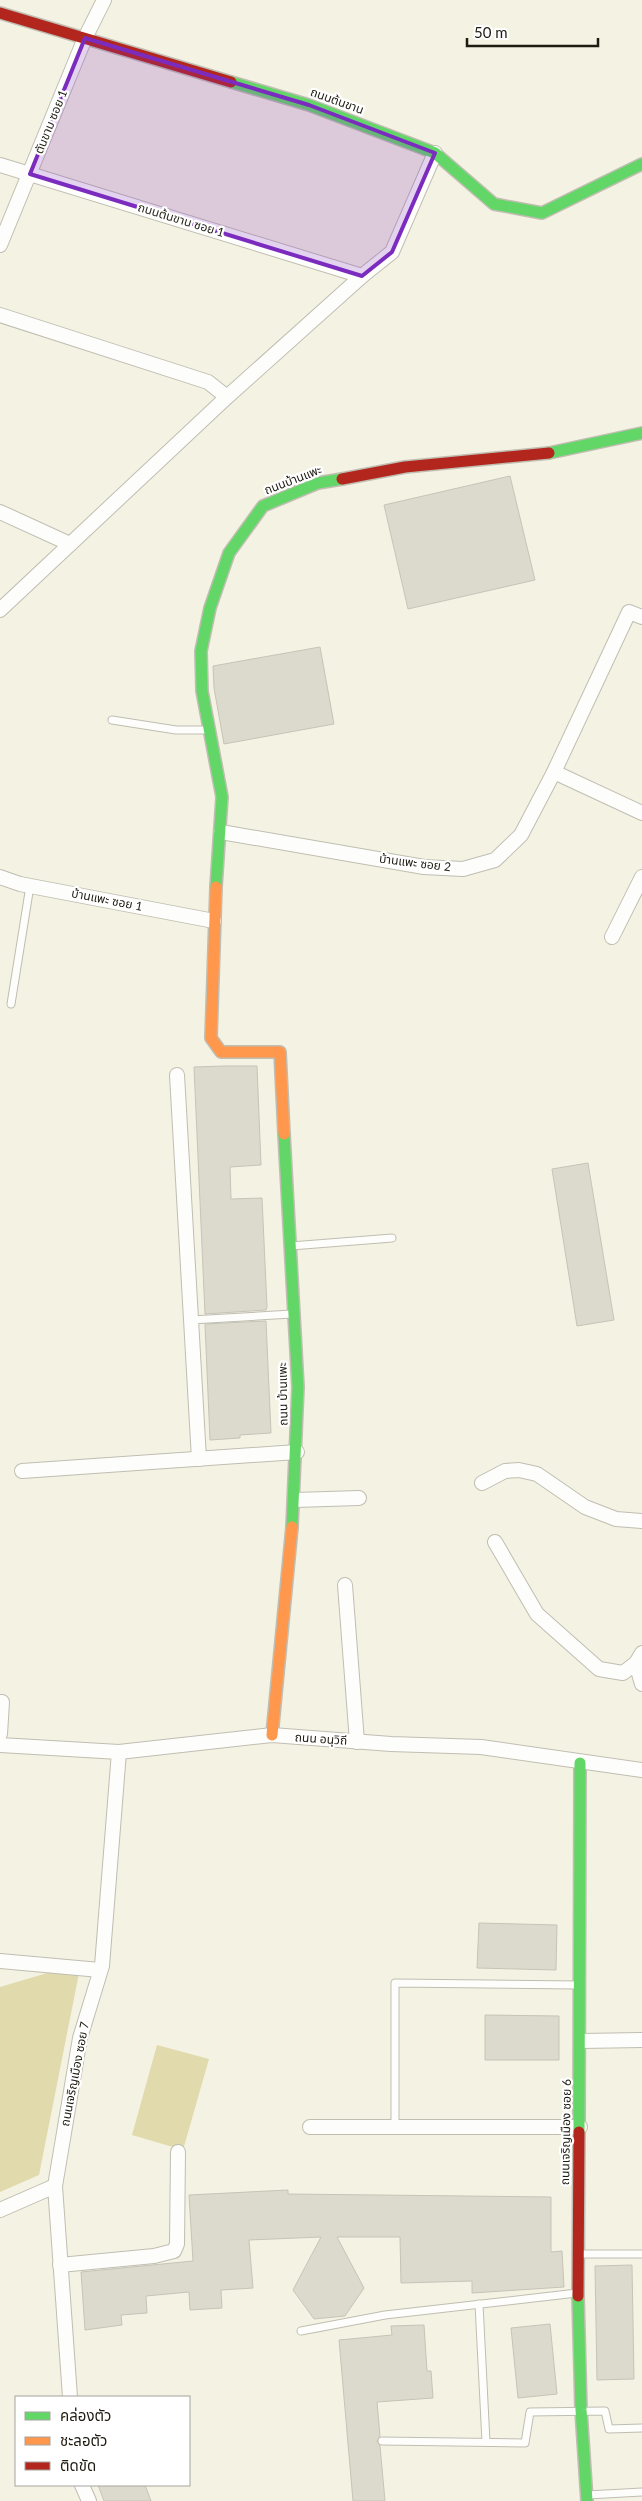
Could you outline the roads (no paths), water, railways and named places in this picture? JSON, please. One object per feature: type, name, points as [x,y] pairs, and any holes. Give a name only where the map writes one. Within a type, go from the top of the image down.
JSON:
[{"type":"street","name":"ตันขาม ซอย 1","points":[[0,245],[85,38],[104,0]]},
{"type":"street","name":"ถนนต้นขาน","points":[[0,13],[309,105],[435,153],[494,204],[542,213],[642,164]]},
{"type":"street","points":[[0,610],[227,397],[362,276],[392,252],[435,153]]},
{"type":"street","name":"ถนนต้นขาน ซอย 1","points":[[0,165],[362,276]]},
{"type":"street","points":[[0,316],[208,382],[227,397]]},
{"type":"street","name":"ถนนบ้านแพะ","points":[[280,1052],[221,1052],[211,1038],[214,921],[222,797],[202,691],[201,651],[210,608],[229,553],[263,506],[318,483],[406,467],[536,456],[642,433]]},
{"type":"street","points":[[0,512],[70,544]]},
{"type":"street","name":"บ้านแพะ ซอย 2","points":[[221,832],[424,867],[463,869],[495,860],[521,835],[554,772],[629,612],[642,617]]},
{"type":"street","points":[[554,772],[642,813]]},
{"type":"street","name":"บ้านแพะ ซอย 1","points":[[0,877],[30,886],[214,921]]},
{"type":"street","points":[[612,937],[642,877]]},
{"type":"street","name":"ถนน บ้านแพะ","points":[[272,1735],[296,1500],[298,1387],[280,1052]]},
{"type":"street","points":[[177,1075],[199,1459]]},
{"type":"street","points":[[22,1471],[297,1452]]},
{"type":"street","points":[[482,1484],[505,1471],[519,1470],[537,1474],[585,1507],[616,1519],[642,1521]]},
{"type":"street","points":[[296,1500],[359,1498]]},
{"type":"street","points":[[495,1542],[537,1614],[599,1669],[623,1673],[639,1658]]},
{"type":"street","points":[[346,1585],[357,1742]]},
{"type":"street","points":[[639,1658],[642,1684]]},
{"type":"street","points":[[0,1734],[1,1702]]},
{"type":"street","name":"ถนน อนุวิถี","points":[[0,1744],[119,1752],[272,1735],[357,1742],[481,1747],[580,1763],[642,1770]]},
{"type":"street","name":"ถนนเจริญเมือง ซอย 7","points":[[70,2396],[55,2186],[80,2038],[100,1970],[119,1752]]},
{"type":"street","name":"ถนนเจริญเมือง ซอย 6","points":[[580,1763],[579,1985],[581,2041],[577,2254],[581,2410],[587,2498]]},
{"type":"street","points":[[0,1961],[100,1970]]},
{"type":"street","points":[[581,2041],[642,2040]]},
{"type":"street","points":[[310,2127],[580,2126]]},
{"type":"street","points":[[60,2265],[154,2256],[174,2251],[178,2234],[178,2152]]},
{"type":"street","points":[[0,2210],[55,2186]]},
{"type":"street","points":[[82,2486],[89,2501]]},
{"type":"lane","points":[[112,720],[176,730],[209,730]]},
{"type":"lane","points":[[11,1004],[30,886]]},
{"type":"lane","points":[[290,1246],[392,1238]]},
{"type":"lane","points":[[191,1320],[294,1314]]},
{"type":"lane","points":[[395,2128],[395,1983],[579,1985]]},
{"type":"lane","points":[[577,2254],[642,2254]]},
{"type":"lane","points":[[301,2331],[385,2315],[578,2293]]},
{"type":"lane","points":[[479,2304],[486,2442]]},
{"type":"lane","points":[[382,2441],[525,2443],[530,2412],[606,2411],[608,2429],[642,2428]]},
{"type":"lane","points":[[587,2498],[642,2492]]}]
